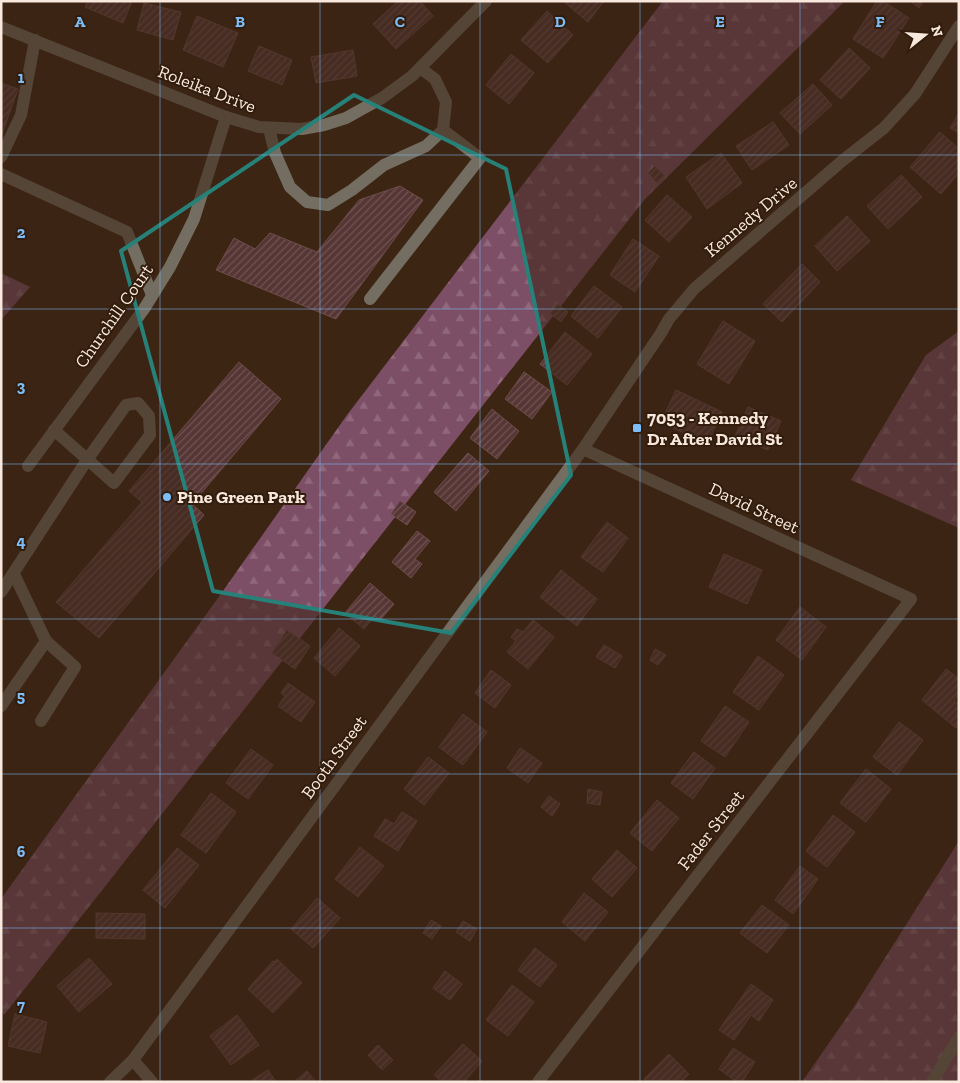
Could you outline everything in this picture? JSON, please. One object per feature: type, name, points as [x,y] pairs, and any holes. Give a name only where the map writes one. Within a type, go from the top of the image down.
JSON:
[{"type":"street","name":"Roleika Drive","points":[[1,26],[226,117],[259,127],[302,129],[346,118],[399,86],[420,68],[480,3]]},
{"type":"street","name":"Kennedy Drive","points":[[583,449],[669,319],[694,288],[842,161],[884,128],[915,94],[959,26]]},
{"type":"street","points":[[1,157],[21,115],[35,40]]},
{"type":"street","points":[[269,128],[275,152],[290,187],[307,202],[328,205],[352,190],[384,164],[426,146],[443,130],[446,102],[436,79],[420,68]]},
{"type":"street","name":"Churchill Court","points":[[28,466],[144,309],[170,267],[194,219],[226,117]]},
{"type":"street","points":[[370,299],[480,158],[443,130]]},
{"type":"street","points":[[1,174],[127,232],[152,295]]},
{"type":"street","points":[[1,592],[87,460],[126,405],[138,403],[149,416],[150,435],[114,483],[87,460],[54,430]]},
{"type":"street","name":"David Street","points":[[583,449],[911,599]]},
{"type":"street","name":"Booth Street","points":[[110,1082],[133,1060],[583,449]]},
{"type":"street","points":[[14,574],[46,641],[75,667],[41,721]]},
{"type":"street","name":"Fader Street","points":[[538,1082],[911,599]]},
{"type":"street","points":[[1,706],[46,641]]},
{"type":"street","points":[[932,1082],[959,1037]]},
{"type":"street","points":[[133,1060],[152,1082]]},
{"type":"highlighted area","points":[[354,95],[506,169],[571,475],[451,633],[213,591],[121,251]]},
{"type":"green space","points":[[663,1],[845,1],[645,199],[4,1015],[1,1011],[1,899],[347,415]]},
{"type":"green space","points":[[1,273],[30,287],[1,320]]},
{"type":"green space","points":[[959,331],[959,528],[851,480],[926,355]]},
{"type":"green space","points":[[959,841],[959,1082],[802,1082],[854,1007]]},
{"type":"building","points":[[88,1],[132,1],[123,23],[85,7]]},
{"type":"building","points":[[398,1],[420,1],[433,16],[396,49],[373,24]]},
{"type":"building","points":[[563,1],[604,1],[588,22]]},
{"type":"building","points":[[877,1],[883,1],[909,18],[883,58],[853,39]]},
{"type":"building","points":[[910,1],[923,1],[919,8]]},
{"type":"building","points":[[144,3],[181,12],[173,40],[137,30]]},
{"type":"building","points":[[547,11],[573,35],[548,63],[521,40]]},
{"type":"building","points":[[197,16],[238,33],[223,67],[183,50]]},
{"type":"building","points":[[259,46],[292,60],[282,85],[248,71]]},
{"type":"building","points":[[849,48],[870,68],[841,99],[820,80]]},
{"type":"building","points":[[353,50],[357,76],[316,83],[311,57]]},
{"type":"building","points":[[511,54],[534,73],[509,104],[486,85]]},
{"type":"building","points":[[1,83],[18,89],[1,137]]},
{"type":"building","points":[[813,84],[832,105],[800,134],[780,113]]},
{"type":"building","points":[[959,113],[959,133],[950,128]]},
{"type":"building","points":[[773,122],[789,145],[752,170],[736,146]]},
{"type":"building","points":[[940,132],[959,149],[959,173],[941,194],[910,167]]},
{"type":"building","points":[[721,153],[742,183],[707,209],[686,177]]},
{"type":"building","points":[[655,166],[665,176],[658,184],[648,173]]},
{"type":"building","points":[[901,175],[922,197],[888,229],[867,206]]},
{"type":"building","points":[[400,186],[423,200],[336,319],[216,270],[234,238],[255,249],[270,233],[317,252],[359,200]]},
{"type":"building","points":[[667,195],[692,217],[669,242],[645,220]]},
{"type":"building","points":[[847,216],[870,241],[837,271],[815,246]]},
{"type":"building","points":[[633,239],[659,256],[635,292],[610,275]]},
{"type":"building","points":[[802,264],[820,282],[782,322],[763,304]]},
{"type":"building","points":[[594,286],[622,307],[598,338],[571,316]]},
{"type":"building","points":[[557,304],[568,312],[561,322],[550,313]]},
{"type":"building","points":[[723,321],[755,341],[729,384],[697,364]]},
{"type":"building","points":[[565,332],[592,354],[567,385],[540,364]]},
{"type":"building","name":"Pine Green Park","points":[[239,362],[281,399],[192,504],[204,515],[99,638],[56,602],[142,502],[129,491]]},
{"type":"building","points":[[524,372],[552,392],[532,419],[505,399]]},
{"type":"building","points":[[676,390],[722,412],[707,444],[661,422]]},
{"type":"building","points":[[748,407],[781,421],[768,450],[735,436]]},
{"type":"building","points":[[492,409],[519,431],[497,459],[470,438]]},
{"type":"building","points":[[468,453],[489,471],[456,511],[434,492]]},
{"type":"building","points":[[400,501],[416,512],[407,525],[391,514]]},
{"type":"building","points":[[607,522],[628,538],[603,572],[581,557]]},
{"type":"building","points":[[417,531],[430,541],[415,559],[422,564],[411,578],[392,562]]},
{"type":"building","points":[[724,554],[762,570],[747,604],[709,587]]},
{"type":"building","points":[[561,570],[597,599],[577,626],[540,597]]},
{"type":"building","points":[[370,583],[394,604],[380,620],[375,616],[364,629],[345,613]]},
{"type":"building","points":[[800,607],[826,627],[802,660],[776,640]]},
{"type":"building","points":[[533,620],[554,637],[528,669],[507,652],[516,641],[511,637],[517,629],[523,632]]},
{"type":"building","points":[[339,628],[360,646],[335,676],[314,658]]},
{"type":"building","points":[[287,630],[310,646],[295,669],[272,653]]},
{"type":"building","points":[[604,645],[622,656],[615,668],[596,657]]},
{"type":"building","points":[[655,649],[666,655],[658,665],[650,660]]},
{"type":"building","points":[[758,656],[784,675],[759,710],[733,692]]},
{"type":"building","points":[[946,669],[959,679],[959,694],[954,701],[959,704],[959,725],[956,728],[922,700]]},
{"type":"building","points":[[491,670],[511,685],[495,708],[475,693]]},
{"type":"building","points":[[288,683],[315,702],[301,722],[278,706],[285,696],[281,693]]},
{"type":"building","points":[[725,706],[749,722],[725,757],[701,741]]},
{"type":"building","points":[[463,714],[487,732],[463,765],[439,747]]},
{"type":"building","points":[[899,722],[923,740],[897,775],[873,757]]},
{"type":"building","points":[[520,748],[542,763],[528,783],[507,768]]},
{"type":"building","points":[[251,749],[273,765],[248,799],[226,783]]},
{"type":"building","points":[[694,752],[715,768],[693,799],[671,783]]},
{"type":"building","points":[[428,757],[449,773],[424,805],[404,789]]},
{"type":"building","points":[[866,769],[891,789],[866,822],[840,803]]},
{"type":"building","points":[[588,789],[602,792],[600,805],[587,803]]},
{"type":"building","points":[[211,793],[236,812],[206,853],[181,835]]},
{"type":"building","points":[[549,796],[560,804],[552,816],[541,807]]},
{"type":"building","points":[[657,800],[679,818],[652,851],[630,833]]},
{"type":"building","points":[[402,812],[417,821],[398,851],[374,836],[385,819],[394,824]]},
{"type":"building","points":[[833,815],[855,832],[827,867],[806,851]]},
{"type":"building","points":[[360,847],[384,866],[358,897],[335,879]]},
{"type":"building","points":[[177,848],[199,865],[165,908],[143,890]]},
{"type":"building","points":[[617,850],[637,868],[612,897],[592,879]]},
{"type":"building","points":[[800,866],[818,879],[793,914],[775,900]]},
{"type":"building","points":[[584,893],[608,912],[585,941],[562,922]]},
{"type":"building","points":[[317,898],[340,918],[313,948],[291,929]]},
{"type":"building","points":[[762,905],[789,925],[767,953],[740,933]]},
{"type":"building","points":[[96,913],[145,914],[145,939],[96,938]]},
{"type":"building","points":[[431,920],[441,926],[432,939],[423,933]]},
{"type":"building","points":[[463,921],[477,929],[470,941],[456,932]]},
{"type":"building","points":[[535,948],[557,965],[540,987],[518,970]]},
{"type":"building","points":[[89,958],[112,984],[79,1012],[57,986]]},
{"type":"building","points":[[277,959],[302,983],[273,1013],[248,989]]},
{"type":"building","points":[[445,971],[462,984],[450,1000],[433,988]]},
{"type":"building","points":[[751,984],[773,1000],[759,1021],[751,1015],[734,1040],[719,1030]]},
{"type":"building","points":[[512,985],[534,1002],[508,1036],[486,1020]]},
{"type":"building","points":[[15,1014],[47,1022],[40,1053],[8,1046]]},
{"type":"building","points":[[237,1015],[259,1045],[231,1065],[210,1036]]},
{"type":"building","points":[[463,1044],[482,1061],[464,1082],[442,1082],[434,1075]]},
{"type":"building","points":[[378,1045],[393,1060],[382,1070],[368,1055]]},
{"type":"building","points":[[733,1048],[755,1062],[742,1082],[737,1082],[719,1069]]},
{"type":"building","points":[[669,1054],[689,1074],[681,1082],[647,1082],[644,1079]]},
{"type":"building","points":[[268,1070],[276,1082],[249,1082]]},
{"type":"building","points":[[307,1071],[316,1082],[294,1082]]},
{"type":"place","name":"7053 - Kennedy Dr After David St","points":[[637,428]]},
{"type":"place","name":"Pine Green Park","points":[[167,497]]}]
